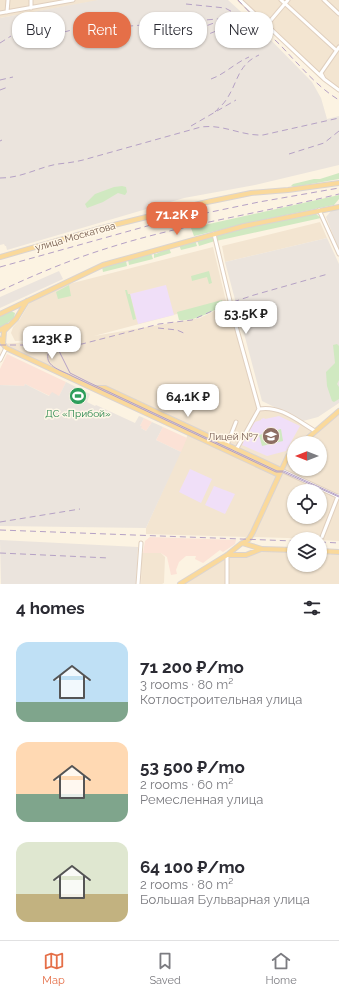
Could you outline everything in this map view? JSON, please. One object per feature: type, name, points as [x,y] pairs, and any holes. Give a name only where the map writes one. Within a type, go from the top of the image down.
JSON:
[{"type":"main road","name":"улица Москатова","points":[[0,257],[95,230],[207,202],[251,193],[288,190],[339,182]]},
{"type":"main road","points":[[0,314],[103,265],[214,233],[339,207]]},
{"type":"main road","points":[[5,346],[4,331],[16,319],[27,301]]},
{"type":"main road","points":[[11,309],[17,312],[16,319]]},
{"type":"main road","points":[[0,330],[11,324]]},
{"type":"main road","points":[[0,339],[5,346],[92,388],[280,473]]},
{"type":"main road","points":[[92,388],[105,388],[226,445],[280,473]]},
{"type":"main road","points":[[310,436],[339,411]]},
{"type":"main road","points":[[245,555],[249,553],[249,539],[287,458]]},
{"type":"main road","points":[[180,584],[227,555],[249,539]]},
{"type":"main road","points":[[241,544],[262,549],[287,550]]},
{"type":"main road","points":[[241,544],[238,551],[245,555]]},
{"type":"main road","points":[[227,555],[245,555],[262,549]]},
{"type":"main road","points":[[327,551],[339,552]]},
{"type":"street","points":[[7,12],[8,0]]},
{"type":"street","points":[[31,0],[31,8]]},
{"type":"street","points":[[0,13],[31,8],[52,2],[73,0]]},
{"type":"street","points":[[240,0],[252,12]]},
{"type":"street","points":[[281,0],[336,50]]},
{"type":"street","points":[[273,18],[288,0]]},
{"type":"street","points":[[324,0],[339,14]]},
{"type":"street","points":[[273,32],[324,79],[339,90]]},
{"type":"street","points":[[324,79],[322,70],[339,47]]},
{"type":"street","points":[[319,210],[339,254]]},
{"type":"street","points":[[214,233],[236,326],[259,408],[236,450]]},
{"type":"street","points":[[0,360],[5,346]]},
{"type":"street","points":[[259,408],[272,408],[283,412],[316,431]]},
{"type":"street","points":[[226,445],[236,422]]},
{"type":"street","points":[[280,473],[338,496],[324,532]]},
{"type":"street","points":[[138,584],[141,543]]},
{"type":"street","points":[[227,555],[227,584]]},
{"type":"shaded area","points":[[0,0],[101,0],[34,12],[12,12],[12,16],[0,18]]},
{"type":"shaded area","points":[[98,0],[228,0],[241,12],[215,12],[215,48],[273,48],[273,42],[312,82],[321,98],[327,119],[339,116],[339,165],[255,185],[184,198],[7,250],[4,244],[0,245],[0,18],[12,16],[12,48],[65,48],[65,12],[33,12]]},
{"type":"shaded area","points":[[240,0],[339,0],[339,90],[324,79],[321,73],[331,56],[318,73],[273,31],[273,12],[253,12]]},
{"type":"shaded area","points":[[339,208],[339,250],[326,217],[331,211]]},
{"type":"shaded area","points":[[320,222],[327,238],[225,262],[222,246]]},
{"type":"shaded area","points":[[327,238],[339,264],[339,403],[318,417],[303,421],[262,401],[225,262]]},
{"type":"shaded area","points":[[213,247],[226,301],[94,336],[200,318],[230,303],[259,408],[283,412],[315,431],[339,411],[339,541],[327,540],[327,532],[287,532],[287,538],[146,534],[146,528],[189,432],[232,453],[236,450],[103,388],[92,388],[6,348],[3,344],[82,338],[72,334],[44,340],[15,341],[11,333],[13,327],[20,319],[30,302],[53,290],[69,284]]},
{"type":"shaded area","points":[[59,271],[63,279],[0,308],[0,297]]},
{"type":"shaded area","points":[[166,285],[174,315],[138,324],[130,294]]},
{"type":"shaded area","points":[[7,354],[66,382],[59,396],[50,396],[25,384],[24,386],[0,385],[0,369]]},
{"type":"shaded area","points":[[66,382],[90,394],[87,402],[95,406],[96,405],[135,423],[139,416],[144,418],[140,426],[142,426],[141,428],[146,431],[152,422],[163,427],[156,440],[181,452],[146,528],[0,526],[0,385],[24,386],[25,384],[49,396],[52,392],[59,396]]},
{"type":"shaded area","name":"Лицей №7","points":[[279,416],[300,426],[294,436],[287,436],[286,451],[267,456],[242,445],[252,423],[264,418]]},
{"type":"shaded area","points":[[144,418],[152,422],[146,431],[140,426]]},
{"type":"shaded area","points":[[163,427],[187,438],[181,452],[156,440]]},
{"type":"shaded area","points":[[190,469],[212,479],[201,503],[179,492]]},
{"type":"shaded area","points":[[214,486],[235,494],[225,514],[205,505]]},
{"type":"shaded area","points":[[150,537],[236,540],[235,544],[223,552],[220,550],[203,563],[195,559],[196,556],[186,556],[179,562],[176,570],[177,574],[171,575],[167,557],[161,553],[143,553],[145,541]]},
{"type":"shaded area","points":[[0,540],[138,547],[136,584],[1,584]]},
{"type":"shaded area","points":[[262,551],[287,551],[287,572],[327,572],[327,552],[339,553],[339,584],[184,584],[230,556],[244,557]]},
{"type":"shaded area","points":[[142,553],[161,553],[165,557],[164,583],[141,584]]},
{"type":"green space","points":[[339,173],[339,179],[294,187],[291,186],[293,184],[320,179]]},
{"type":"green space","points":[[114,187],[126,187],[127,192],[125,195],[118,193],[103,202],[87,208],[85,204],[95,194]]},
{"type":"green space","points":[[339,195],[339,199],[334,205],[194,236],[191,228]]},
{"type":"green space","points":[[316,214],[321,218],[216,241],[215,235],[295,216]]},
{"type":"green space","points":[[213,235],[215,241],[199,246],[197,240]]},
{"type":"green space","points":[[195,240],[197,246],[181,250],[179,245]]},
{"type":"green space","points":[[169,248],[171,253],[154,258],[154,253],[156,254]]},
{"type":"green space","points":[[151,253],[153,259],[129,265],[128,260]]},
{"type":"green space","points":[[126,261],[127,266],[103,272],[102,267]]},
{"type":"green space","points":[[209,271],[212,283],[209,284],[207,277],[192,281],[191,276]]},
{"type":"green space","points":[[69,285],[71,296],[58,299],[56,292]]},
{"type":"green space","points":[[125,290],[127,290],[128,294],[130,294],[136,319],[133,320]]},
{"type":"green space","points":[[222,300],[224,305],[208,313],[196,318],[179,320],[177,312]]},
{"type":"green space","points":[[11,311],[15,313],[14,318],[0,329],[0,316]]},
{"type":"green space","points":[[337,344],[339,346],[339,380],[337,384],[339,387],[339,399],[334,402],[332,401],[327,386],[326,372],[335,363],[333,345]]},
{"type":"green space","points":[[281,429],[283,441],[262,446],[259,435]]},
{"type":"tram line","points":[[339,496],[284,471],[277,471],[88,382],[70,373],[59,351],[53,350],[48,354],[49,362],[60,370],[276,472],[283,472],[339,497]]},
{"type":"railway","points":[[238,0],[249,12]]},
{"type":"railway","points":[[186,4],[225,8],[233,12]]},
{"type":"railway","points":[[131,26],[215,19]]},
{"type":"railway","points":[[207,26],[215,23]]},
{"type":"railway","points":[[207,35],[236,25],[246,25],[264,31],[278,43],[317,84],[339,100]]},
{"type":"railway","points":[[65,32],[73,30]]},
{"type":"railway","points":[[0,43],[11,36]]},
{"type":"railway","points":[[215,112],[230,94],[242,69],[252,59],[259,55]]},
{"type":"railway","points":[[211,79],[249,57]]},
{"type":"railway","points":[[0,80],[13,77]]},
{"type":"railway","points":[[0,90],[8,87]]},
{"type":"railway","points":[[191,126],[236,100]]},
{"type":"railway","points":[[0,178],[16,176],[51,165],[83,160],[201,127],[225,128],[247,134],[263,135],[339,118]]},
{"type":"railway","points":[[289,154],[324,143],[339,131]]},
{"type":"railway","points":[[0,267],[158,223],[259,202],[339,188]]},
{"type":"railway","points":[[0,291],[40,273],[94,252],[194,225],[339,194]]},
{"type":"railway","points":[[0,345],[82,344],[159,324],[192,320],[230,303],[328,274]]},
{"type":"railway","points":[[158,328],[177,330],[186,334]]},
{"type":"railway","points":[[0,522],[80,509]]},
{"type":"railway","points":[[0,530],[287,541]]},
{"type":"railway","points":[[327,542],[339,543]]},
{"type":"railway","points":[[0,553],[109,558]]},
{"type":"place","name":"ДC «Прибой»","points":[[78,396]]},
{"type":"place","name":"Лицей №7","points":[[271,436]]}]
